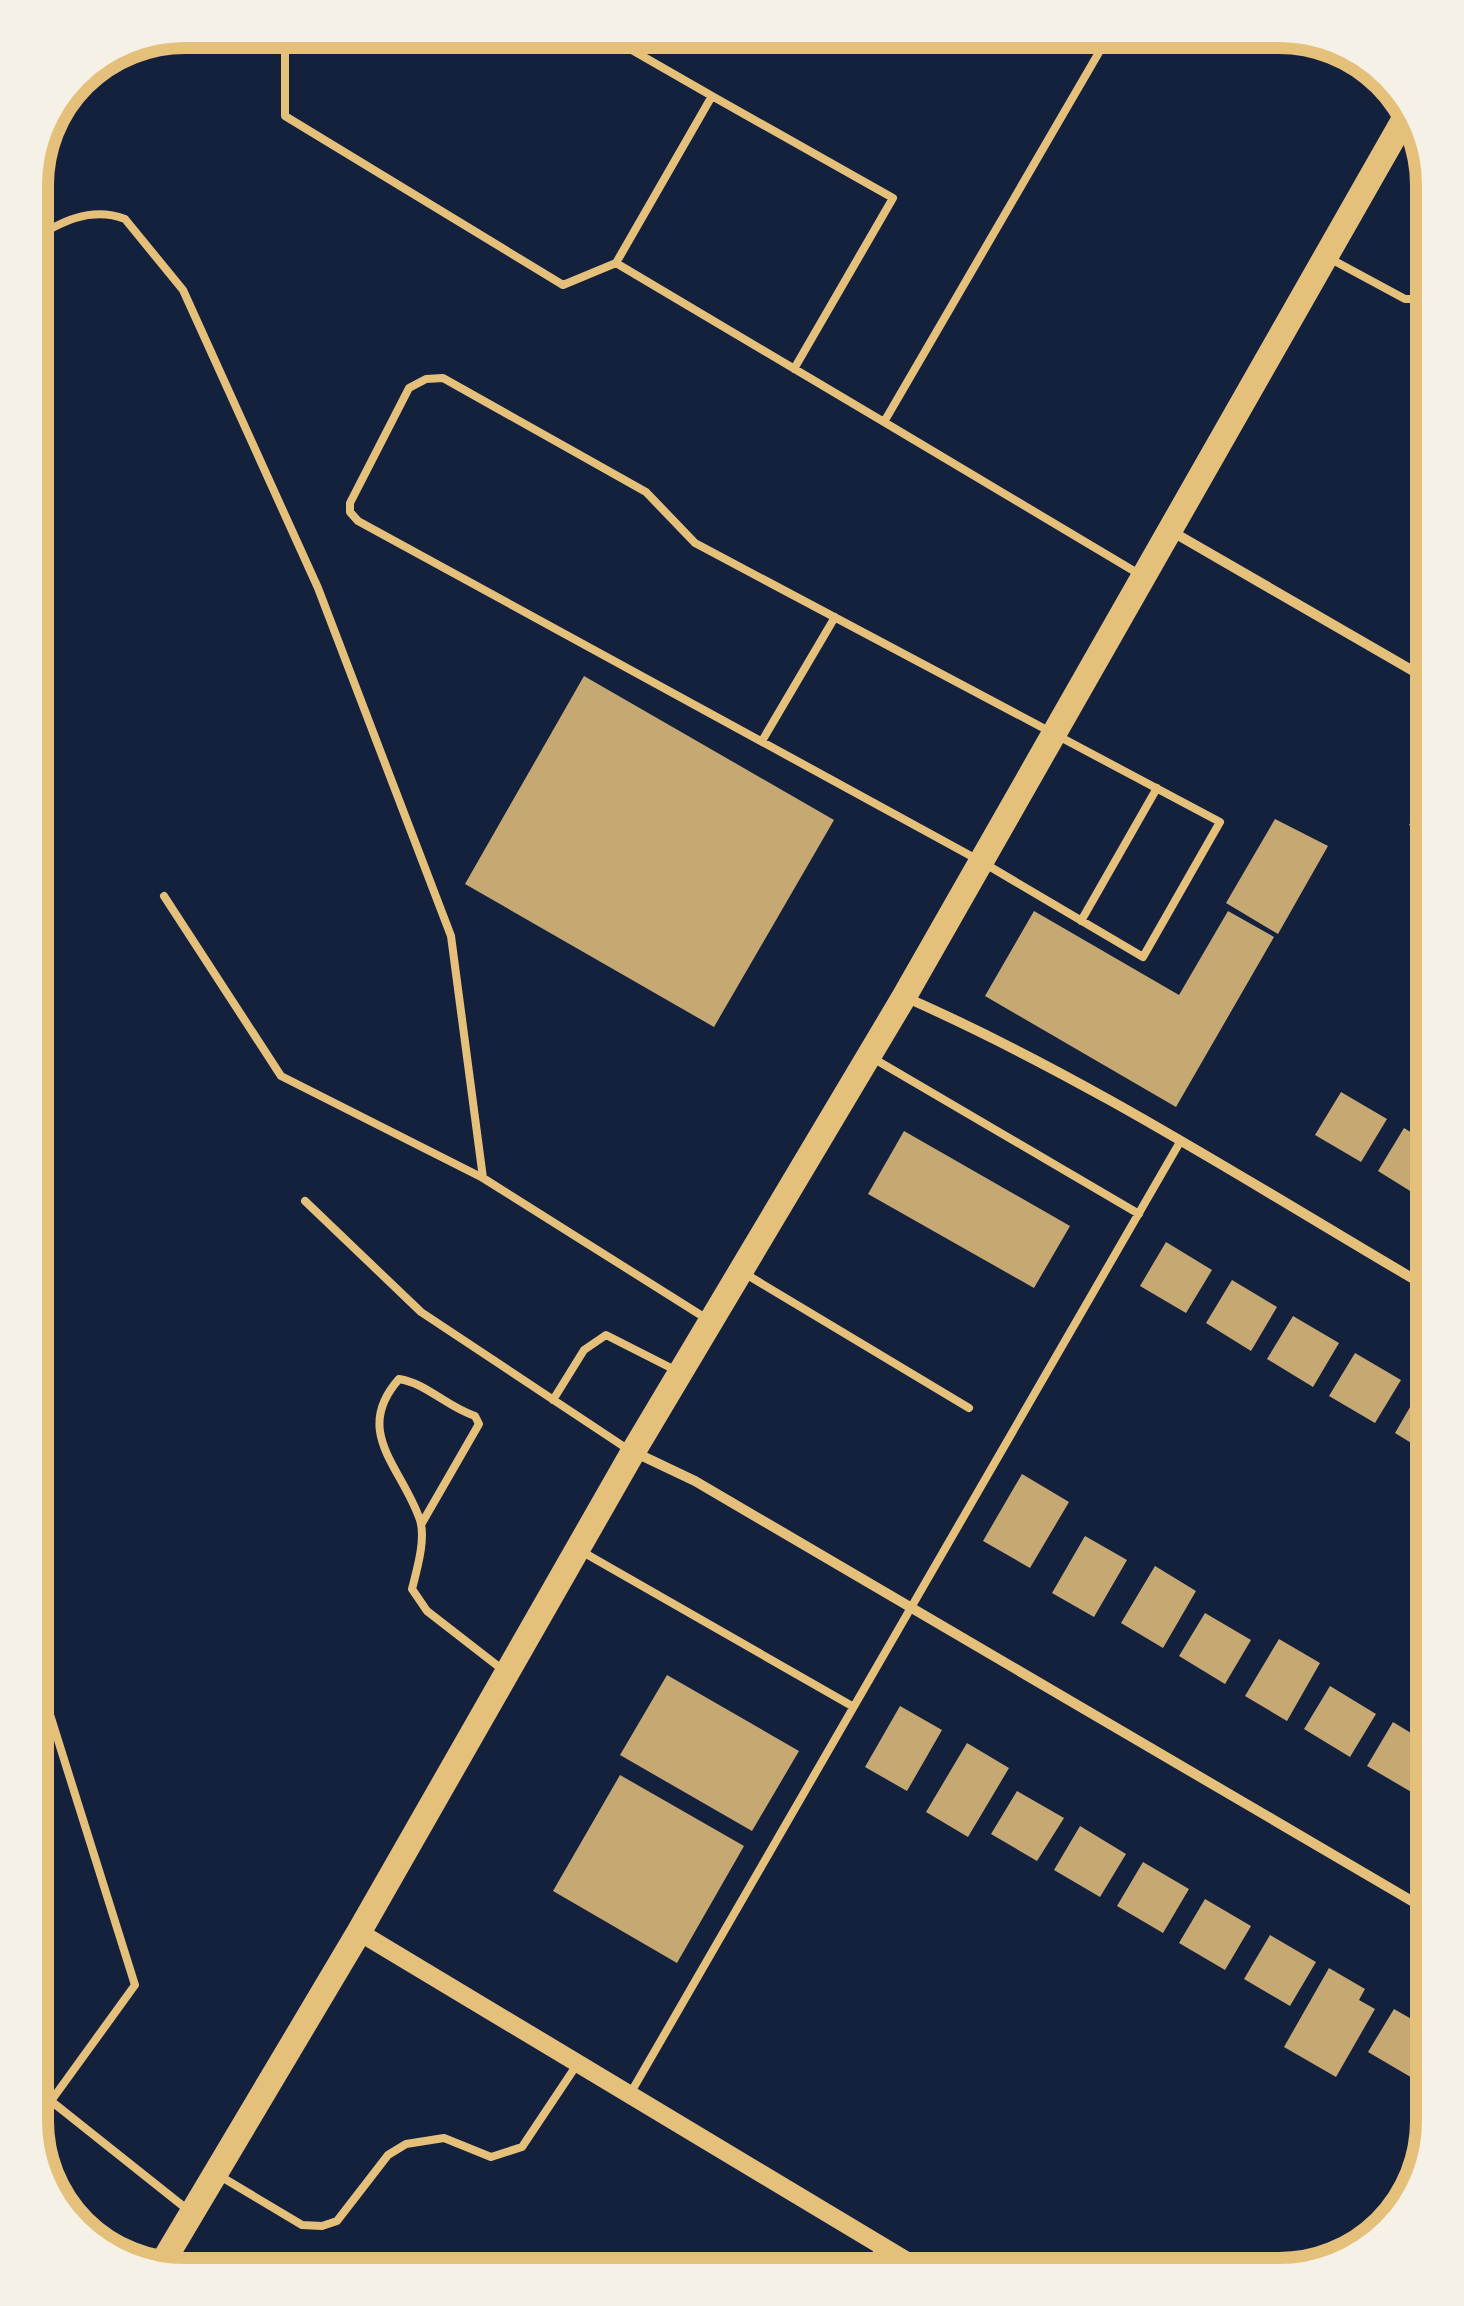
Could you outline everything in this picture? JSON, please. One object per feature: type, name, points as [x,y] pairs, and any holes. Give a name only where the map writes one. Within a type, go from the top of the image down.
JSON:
[{"type":"main road","points":[[166,2257],[359,1932],[633,1452],[904,997],[1401,123]]},
{"type":"street","points":[[1170,530],[1416,673]]},
{"type":"street","points":[[904,997],[961,1022],[1180,1142],[1416,1281]]},
{"type":"street","points":[[633,1452],[695,1481],[1416,1903]]},
{"type":"street","points":[[359,1932],[902,2258]]},
{"type":"street","points":[[875,2258],[882,2246]]},
{"type":"lane","points":[[285,48],[285,116],[563,284],[616,262],[712,96]]},
{"type":"lane","points":[[628,48],[892,198],[794,369]]},
{"type":"lane","points":[[884,422],[1102,48]]},
{"type":"lane","points":[[48,231],[80,214],[111,214],[125,219],[184,290],[318,588],[451,936],[484,1178]]},
{"type":"lane","points":[[1326,256],[1405,298],[1416,298]]},
{"type":"lane","points":[[616,262],[1144,576]]},
{"type":"lane","points":[[442,378],[646,492],[695,542],[1055,733],[1220,822],[1143,957],[982,862],[358,521],[350,512],[350,502],[409,388],[426,379],[442,378]]},
{"type":"lane","points":[[762,741],[834,617]]},
{"type":"lane","points":[[1081,921],[1157,788]]},
{"type":"lane","points":[[164,896],[281,1076],[484,1178],[711,1321]]},
{"type":"lane","points":[[869,1056],[1139,1214]]},
{"type":"lane","points":[[630,2094],[908,1606],[1180,1142]]},
{"type":"lane","points":[[305,1201],[420,1312],[633,1452]]},
{"type":"lane","points":[[740,1270],[970,1408]]},
{"type":"lane","points":[[554,1400],[584,1350],[606,1335],[680,1372]]},
{"type":"lane","points":[[422,1523],[379,1436],[378,1413],[399,1379],[414,1381],[436,1399],[475,1416],[479,1424],[422,1523],[412,1589],[427,1611],[506,1672]]},
{"type":"lane","points":[[577,1549],[852,1706]]},
{"type":"lane","points":[[48,1705],[136,1985],[52,2101],[48,2117]]},
{"type":"lane","points":[[216,2173],[302,2224],[322,2226],[338,2221],[388,2156],[406,2144],[444,2138],[491,2156],[522,2147],[578,2063]]},
{"type":"lane","points":[[48,2088],[52,2101],[192,2213]]},
{"type":"building","points":[[584,676],[834,820],[714,1027],[465,884]]},
{"type":"building","points":[[1275,819],[1328,846],[1278,934],[1226,903]]},
{"type":"building","points":[[1034,911],[1179,995],[1228,911],[1274,937],[1176,1107],[985,996]]},
{"type":"building","points":[[1341,1092],[1387,1119],[1361,1162],[1315,1135]]},
{"type":"building","points":[[1404,1128],[1416,1135],[1416,1195],[1378,1171]]},
{"type":"building","points":[[904,1131],[1070,1226],[1034,1288],[868,1194]]},
{"type":"building","points":[[1166,1242],[1212,1270],[1186,1313],[1140,1286]]},
{"type":"building","points":[[1232,1280],[1277,1307],[1251,1351],[1206,1323]]},
{"type":"building","points":[[1293,1316],[1339,1343],[1313,1387],[1267,1359]]},
{"type":"building","points":[[1355,1353],[1401,1380],[1375,1423],[1329,1396]]},
{"type":"building","points":[[1416,1397],[1416,1446],[1395,1433]]},
{"type":"building","points":[[1022,1474],[1069,1502],[1030,1568],[983,1541]]},
{"type":"building","points":[[1085,1536],[1127,1560],[1094,1617],[1052,1593]]},
{"type":"building","points":[[1155,1566],[1196,1591],[1163,1648],[1121,1623]]},
{"type":"building","points":[[1205,1613],[1251,1640],[1225,1684],[1179,1656]]},
{"type":"building","points":[[1279,1639],[1320,1663],[1287,1721],[1245,1696]]},
{"type":"building","points":[[667,1675],[799,1751],[752,1831],[620,1755]]},
{"type":"building","points":[[1330,1686],[1376,1714],[1350,1757],[1304,1729]]},
{"type":"building","points":[[900,1706],[942,1730],[907,1791],[865,1767]]},
{"type":"building","points":[[1393,1722],[1416,1736],[1413,1793],[1367,1766]]},
{"type":"building","points":[[967,1743],[1009,1768],[968,1837],[926,1812]]},
{"type":"building","points":[[620,1775],[744,1846],[677,1963],[553,1891]]},
{"type":"building","points":[[1017,1791],[1064,1818],[1037,1861],[991,1834]]},
{"type":"building","points":[[1080,1826],[1126,1854],[1100,1897],[1054,1870]]},
{"type":"building","points":[[1143,1862],[1189,1889],[1163,1933],[1117,1906]]},
{"type":"building","points":[[1205,1899],[1251,1926],[1225,1970],[1179,1943]]},
{"type":"building","points":[[1270,1935],[1316,1962],[1290,2006],[1244,1979]]},
{"type":"building","points":[[1329,1968],[1365,1989],[1359,2000],[1375,2009],[1336,2077],[1284,2047]]},
{"type":"building","points":[[1394,2009],[1416,2022],[1414,2079],[1368,2052]]}]
